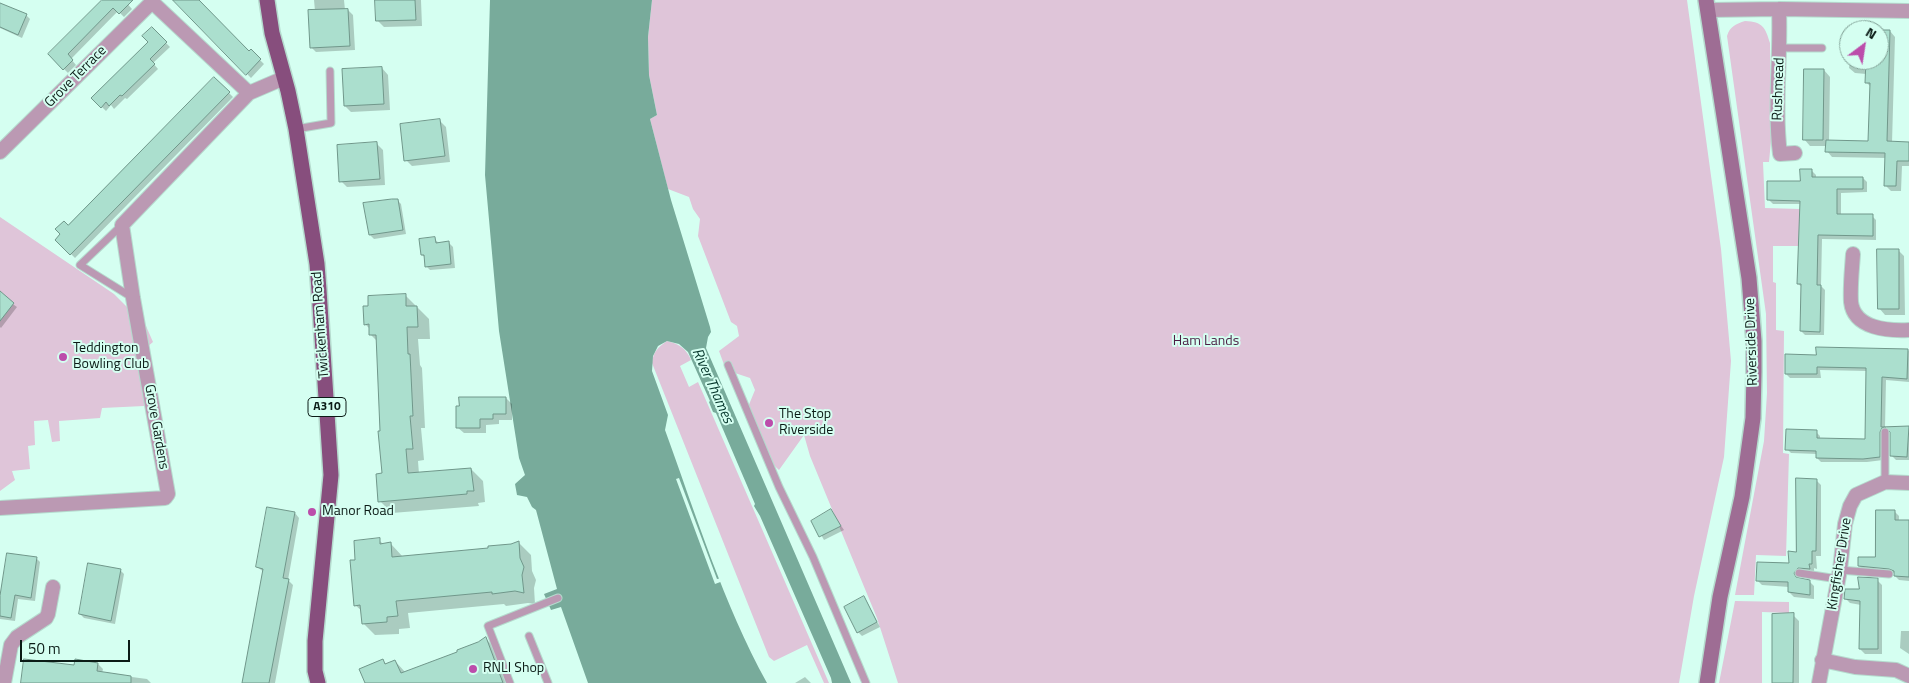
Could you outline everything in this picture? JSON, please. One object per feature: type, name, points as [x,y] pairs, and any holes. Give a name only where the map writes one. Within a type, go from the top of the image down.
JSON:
[{"type":"main road","name":"Twickenham Road","points":[[267,0],[272,33],[296,129],[317,264],[331,474],[315,641],[315,671],[318,683]]},
{"type":"street","name":"Grove Terrace","points":[[0,152],[152,2],[249,93]]},
{"type":"street","points":[[1707,5],[1779,9],[1829,5],[1909,12]]},
{"type":"street","name":"Riverside Drive","points":[[1707,5],[1749,278],[1754,341],[1753,418],[1742,497],[1720,597],[1707,683]]},
{"type":"street","name":"Rushmead","points":[[1779,9],[1778,134],[1780,154],[1795,153]]},
{"type":"street","points":[[122,225],[249,93],[284,78]]},
{"type":"street","name":"Grove Gardens","points":[[0,508],[165,498],[168,494],[122,225]]},
{"type":"street","points":[[1853,254],[1851,304],[1858,318],[1872,326],[1894,330],[1909,330]]},
{"type":"street","name":"Kingfisher Drive","points":[[1818,683],[1839,575],[1845,524],[1850,506],[1856,495],[1884,482],[1909,483]]},
{"type":"street","points":[[4,683],[11,645],[17,637],[46,618],[53,587]]},
{"type":"street","points":[[1822,660],[1856,667],[1896,670],[1909,676]]},
{"type":"lane","points":[[1780,48],[1822,48]]},
{"type":"lane","points":[[296,129],[331,123],[330,71]]},
{"type":"lane","points":[[122,225],[80,265],[133,298]]},
{"type":"lane","points":[[728,365],[779,487],[813,557],[866,683]]},
{"type":"lane","points":[[1884,482],[1885,432]]},
{"type":"lane","points":[[1799,573],[1839,575],[1889,574]]},
{"type":"lane","points":[[510,683],[488,626],[558,598]]},
{"type":"lane","points":[[529,636],[548,683]]},
{"type":"green space","name":"Ham Lands","points":[[652,0],[1687,0],[1721,249],[1731,361],[1724,457],[1694,596],[1679,683],[898,683],[877,618],[810,456],[804,435],[779,470],[760,452],[759,430],[748,407],[755,390],[750,378],[726,370],[719,351],[739,336],[737,326],[731,322],[698,236],[700,219],[693,209],[689,197],[668,189],[650,119],[657,115],[649,75],[648,37]]},
{"type":"green space","points":[[1745,21],[1760,24],[1767,33],[1770,43],[1771,141],[1769,162],[1763,162],[1765,208],[1800,209],[1799,246],[1773,246],[1773,282],[1776,283],[1776,330],[1784,331],[1783,453],[1789,454],[1786,556],[1756,555],[1754,595],[1735,595],[1764,441],[1767,393],[1766,314],[1727,36],[1734,26]]},
{"type":"green space","points":[[0,217],[114,294],[130,310],[131,318],[146,326],[153,342],[147,347],[149,395],[144,406],[102,408],[100,418],[59,421],[60,441],[52,442],[48,420],[34,421],[35,445],[28,446],[30,469],[12,471],[15,480],[0,491]]},
{"type":"green space","points":[[667,341],[682,347],[691,360],[680,366],[689,387],[698,382],[829,683],[824,683],[807,645],[774,661],[769,657],[652,363],[656,350]]},
{"type":"green space","points":[[1735,601],[1789,602],[1789,613],[1762,612],[1762,683],[1719,683]]},
{"type":"water","name":"River Thames","points":[[490,0],[652,0],[648,37],[649,75],[657,115],[650,119],[671,200],[710,327],[711,332],[706,348],[851,683],[832,683],[688,352],[679,344],[667,341],[658,346],[653,356],[652,371],[668,415],[665,430],[724,590],[751,653],[767,683],[588,683],[561,607],[551,610],[544,594],[557,589],[536,510],[532,507],[527,497],[517,495],[515,484],[525,475],[519,458],[499,331],[485,175]]},
{"type":"pier","points":[[679,478],[717,579],[722,578],[723,581],[715,584],[676,479]]},
{"type":"building","points":[[102,0],[133,0],[119,14],[113,8],[68,54],[73,60],[63,70],[48,54]]},
{"type":"building","points":[[173,0],[199,0],[249,51],[251,49],[261,59],[246,75]]},
{"type":"building","points":[[375,0],[415,0],[416,20],[376,21]]},
{"type":"building","points":[[0,3],[27,14],[18,35],[0,27]]},
{"type":"building","points":[[348,9],[350,46],[310,48],[308,10]]},
{"type":"building","points":[[152,27],[167,42],[150,59],[155,64],[122,96],[120,95],[109,106],[106,102],[101,108],[91,98],[148,42],[142,36]]},
{"type":"building","points":[[1889,30],[1890,30],[1889,67]]},
{"type":"building","points":[[382,67],[384,104],[344,106],[342,69]]},
{"type":"building","points":[[1804,69],[1824,69],[1823,140],[1803,140]]},
{"type":"building","points":[[1866,70],[1889,70],[1887,141],[1909,142],[1909,161],[1897,161],[1896,186],[1884,186],[1885,153],[1825,152],[1826,140],[1868,141],[1870,83],[1865,83]]},
{"type":"building","points":[[214,77],[230,92],[70,255],[55,240],[60,234],[55,229],[64,221],[68,225]]},
{"type":"building","points":[[440,119],[445,156],[404,161],[400,124]]},
{"type":"building","points":[[377,142],[380,179],[339,182],[337,145]]},
{"type":"building","points":[[1800,169],[1812,169],[1812,177],[1863,177],[1863,189],[1837,189],[1837,214],[1873,214],[1873,236],[1818,235],[1817,285],[1821,285],[1820,332],[1800,331],[1801,284],[1797,284],[1800,201],[1767,200],[1767,181],[1800,181]]},
{"type":"building","points":[[398,199],[403,230],[369,235],[363,203]]},
{"type":"building","points":[[435,237],[436,243],[449,241],[451,264],[425,267],[424,255],[421,255],[419,239]]},
{"type":"building","points":[[1877,249],[1899,249],[1899,309],[1878,309]]},
{"type":"building","points":[[0,291],[14,303],[0,321]]},
{"type":"building","points":[[406,294],[406,306],[417,306],[418,327],[407,327],[413,416],[410,416],[413,449],[406,449],[408,473],[471,468],[474,491],[467,491],[467,494],[378,502],[376,474],[382,473],[378,431],[380,431],[376,335],[369,335],[369,324],[364,325],[363,306],[368,306],[368,296]]},
{"type":"building","points":[[1816,347],[1908,349],[1907,379],[1882,377],[1881,427],[1909,426],[1907,457],[1890,456],[1890,432],[1885,427],[1880,432],[1880,457],[1863,459],[1816,458],[1816,451],[1785,450],[1786,429],[1817,430],[1817,438],[1865,439],[1866,368],[1817,367],[1817,374],[1785,374],[1785,354],[1816,355]]},
{"type":"building","points":[[459,397],[506,397],[506,414],[493,414],[493,419],[480,419],[480,428],[456,428],[456,406],[459,406]]},
{"type":"building","points":[[1796,478],[1817,479],[1816,551],[1812,551],[1812,564],[1809,564],[1810,569],[1798,568],[1794,573],[1796,577],[1810,580],[1810,595],[1788,592],[1788,582],[1756,581],[1757,562],[1789,563],[1788,551],[1796,552]]},
{"type":"building","points":[[267,507],[295,512],[283,578],[289,579],[269,683],[242,683],[263,569],[256,567]]},
{"type":"building","points":[[831,509],[841,526],[819,537],[811,521]]},
{"type":"building","points":[[1876,510],[1895,510],[1895,520],[1909,520],[1909,577],[1894,576],[1894,571],[1889,569],[1858,566],[1858,557],[1875,557]]},
{"type":"building","points":[[380,538],[380,544],[391,542],[392,557],[488,548],[488,546],[511,544],[519,541],[520,558],[524,567],[522,575],[524,593],[515,591],[492,594],[492,592],[396,601],[398,616],[387,617],[387,622],[362,624],[360,605],[354,606],[350,560],[355,560],[354,541]]},
{"type":"building","points":[[7,553],[37,557],[31,598],[15,595],[11,618],[0,616],[0,596]]},
{"type":"building","points":[[88,563],[121,569],[111,621],[79,614]]},
{"type":"building","points":[[1858,577],[1878,578],[1878,649],[1859,649],[1860,601],[1844,599],[1845,589],[1859,589]]},
{"type":"building","points":[[864,596],[877,622],[857,633],[844,607]]},
{"type":"building","points":[[1794,613],[1793,683],[1772,683],[1772,614]]},
{"type":"building","points":[[486,637],[503,683],[365,683],[359,669],[383,659],[385,664],[395,660],[401,673],[457,652],[457,650]]},
{"type":"building","points":[[24,659],[74,665],[75,659],[98,663],[97,671],[131,676],[131,683],[21,683]]},
{"type":"place","name":"Teddington Bowling Club","points":[[63,357]]},
{"type":"place","name":"The Stop Riverside","points":[[769,423]]},
{"type":"place","name":"Manor Road","points":[[312,512]]},
{"type":"place","name":"RNLI Shop","points":[[473,669]]}]
